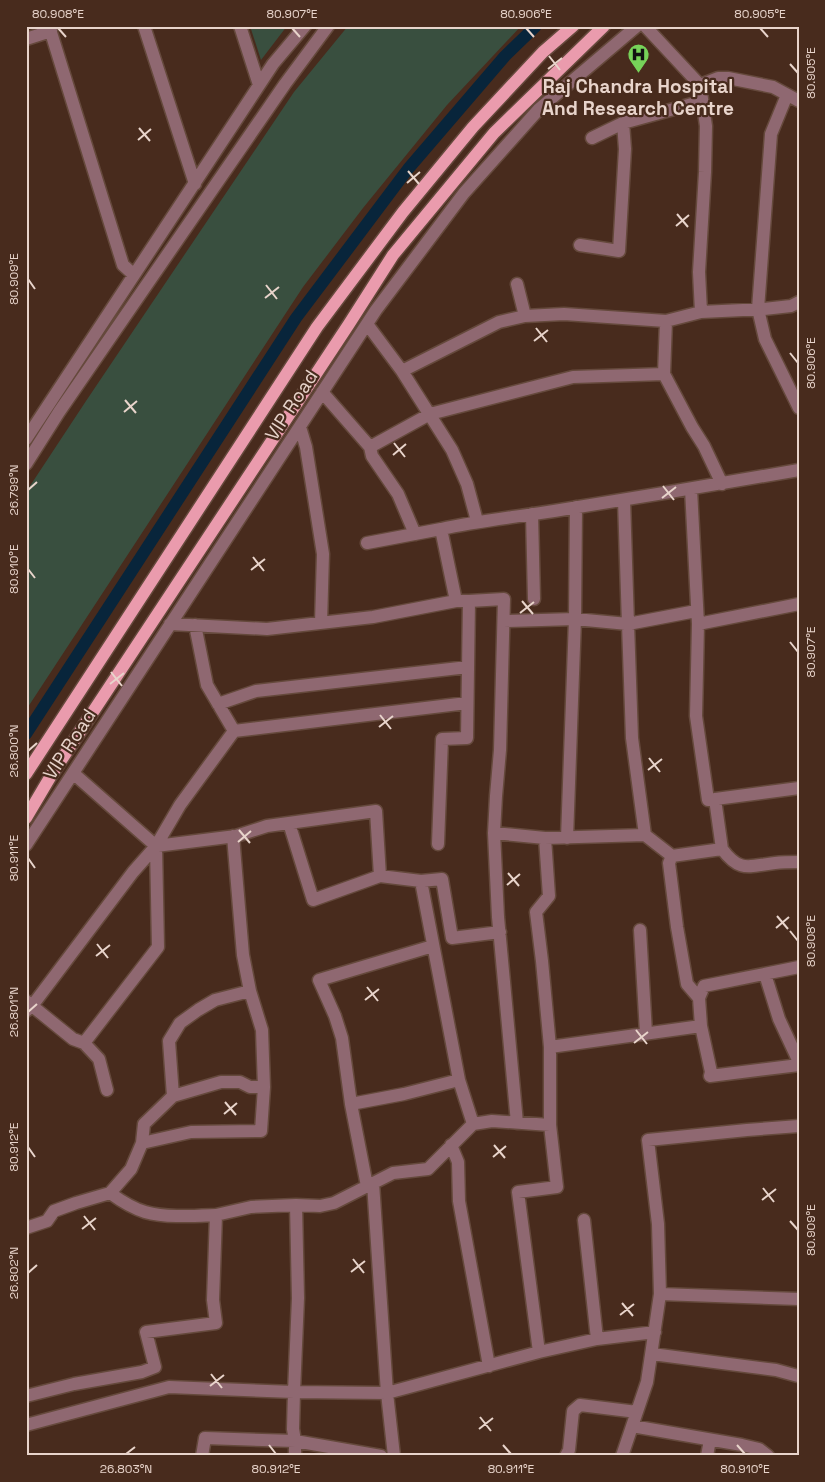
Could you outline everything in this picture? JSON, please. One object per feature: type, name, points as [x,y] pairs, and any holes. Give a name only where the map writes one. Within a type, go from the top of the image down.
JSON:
[{"type":"main road","name":"VIP Road","points":[[26,774],[317,327],[403,212],[473,127],[544,52],[573,26]]},
{"type":"main road","name":"VIP Road","points":[[26,818],[52,774],[393,255],[494,133],[604,26]]},
{"type":"street","points":[[144,26],[195,184]]},
{"type":"street","points":[[240,26],[259,85]]},
{"type":"street","points":[[26,438],[273,64],[305,26]]},
{"type":"street","points":[[26,464],[59,412],[285,84],[328,26]]},
{"type":"street","name":"VIP Road","points":[[26,845],[376,310],[464,193],[539,109],[637,26]]},
{"type":"street","points":[[645,26],[700,84],[706,126],[699,272],[700,312]]},
{"type":"street","points":[[26,39],[50,29],[123,265],[134,275]]},
{"type":"street","points":[[700,84],[718,78],[728,78],[773,87],[799,101]]},
{"type":"street","points":[[787,95],[771,134],[758,309],[765,339],[799,408]]},
{"type":"street","points":[[592,138],[623,123],[692,104],[703,104]]},
{"type":"street","points":[[580,245],[619,251],[625,149],[623,123]]},
{"type":"street","points":[[517,284],[525,316]]},
{"type":"street","points":[[402,371],[499,322],[525,316],[564,314],[666,321],[700,312],[791,306],[799,302]]},
{"type":"street","points":[[666,321],[664,374],[704,446],[722,484]]},
{"type":"street","points":[[368,324],[402,371],[452,450],[467,484],[477,521]]},
{"type":"street","points":[[370,447],[430,414],[573,377],[664,374]]},
{"type":"street","points":[[322,392],[370,447],[372,456],[398,494],[415,534]]},
{"type":"street","points":[[300,427],[306,448],[323,554],[321,623]]},
{"type":"street","points":[[367,544],[477,521],[624,500],[799,470]]},
{"type":"street","points":[[691,489],[698,624],[696,716],[708,800],[799,788]]},
{"type":"street","points":[[624,500],[632,738],[644,836]]},
{"type":"street","points":[[567,838],[575,619],[576,507]]},
{"type":"street","points":[[532,514],[534,599]]},
{"type":"street","points":[[438,844],[442,739],[466,738],[468,668],[463,601],[441,528]]},
{"type":"street","points":[[170,624],[267,629],[373,617],[463,601],[504,599],[500,750],[494,833],[500,932],[517,1123]]},
{"type":"street","points":[[698,624],[799,604]]},
{"type":"street","points":[[504,621],[575,619],[628,624],[696,611]]},
{"type":"street","points":[[195,625],[207,685],[234,731]]},
{"type":"street","points":[[218,704],[256,690],[468,668]]},
{"type":"street","points":[[107,1090],[99,1059],[84,1042],[73,1039],[28,1006],[133,872],[156,846],[180,805],[234,731],[467,703]]},
{"type":"street","points":[[73,773],[156,846],[158,947],[84,1042]]},
{"type":"street","points":[[715,799],[722,849],[730,860],[746,867],[799,862]]},
{"type":"street","points":[[156,846],[233,836],[267,826],[376,811],[380,876]]},
{"type":"street","points":[[289,823],[313,900],[380,876],[421,880],[442,879],[452,938],[500,932]]},
{"type":"street","points":[[494,833],[545,838],[644,836],[672,856],[722,849]]},
{"type":"street","points":[[142,1143],[191,1132],[260,1130],[264,1087],[262,1030],[250,991],[243,955],[233,836]]},
{"type":"street","points":[[539,1352],[518,1192],[557,1187],[550,1125],[550,1047],[536,912],[549,896],[545,838]]},
{"type":"street","points":[[672,856],[670,863],[687,984],[698,998],[701,1026],[711,1072],[710,1076],[799,1063],[779,1019],[766,974]]},
{"type":"street","points":[[421,880],[459,1080],[473,1124]]},
{"type":"street","points":[[640,930],[646,1034]]},
{"type":"street","points":[[394,1456],[370,1185],[351,1104],[342,1038],[335,1016],[319,980],[434,946]]},
{"type":"street","points":[[698,998],[704,986],[799,966]]},
{"type":"street","points":[[173,1096],[169,1041],[180,1023],[215,1000],[250,991]]},
{"type":"street","points":[[550,1047],[701,1026]]},
{"type":"street","points":[[351,1104],[404,1094],[459,1080]]},
{"type":"street","points":[[26,1228],[47,1222],[54,1212],[76,1203],[110,1194],[131,1169],[142,1143],[144,1124],[173,1096],[222,1082],[240,1082],[250,1087],[264,1087]]},
{"type":"street","points":[[110,1194],[128,1205],[146,1212],[184,1217],[216,1215],[251,1206],[320,1206],[334,1203],[393,1173],[428,1169],[473,1124],[492,1121],[550,1125]]},
{"type":"street","points":[[622,1456],[648,1382],[660,1294],[658,1224],[648,1140],[799,1126]]},
{"type":"street","points":[[451,1145],[458,1162],[459,1201],[488,1366]]},
{"type":"street","points":[[294,1456],[295,1441],[293,1429],[298,1298],[296,1205]]},
{"type":"street","points":[[26,1396],[74,1384],[142,1372],[155,1367],[146,1332],[216,1323],[213,1300],[216,1215]]},
{"type":"street","points":[[584,1220],[597,1339]]},
{"type":"street","points":[[660,1294],[799,1299]]},
{"type":"street","points":[[26,1425],[169,1387],[294,1392],[387,1393],[539,1352],[597,1339],[655,1332]]},
{"type":"street","points":[[652,1354],[776,1370],[798,1376]]},
{"type":"street","points":[[566,1456],[569,1450],[573,1411],[580,1405],[637,1412]]},
{"type":"street","points":[[632,1426],[759,1449],[768,1456]]},
{"type":"street","points":[[202,1456],[205,1438],[295,1441],[381,1456]]},
{"type":"street","points":[[707,1456],[710,1440]]},
{"type":"green space","points":[[250,26],[287,26],[261,60]]},
{"type":"green space","points":[[348,26],[521,26],[447,105],[363,208],[303,287],[26,710],[26,492],[294,92]]},
{"type":"waterway","points":[[26,734],[296,318],[408,169],[505,56],[536,26]]},
{"type":"place","name":"Raj Chandra Hospital And Research Centre","points":[[638,74]]}]
